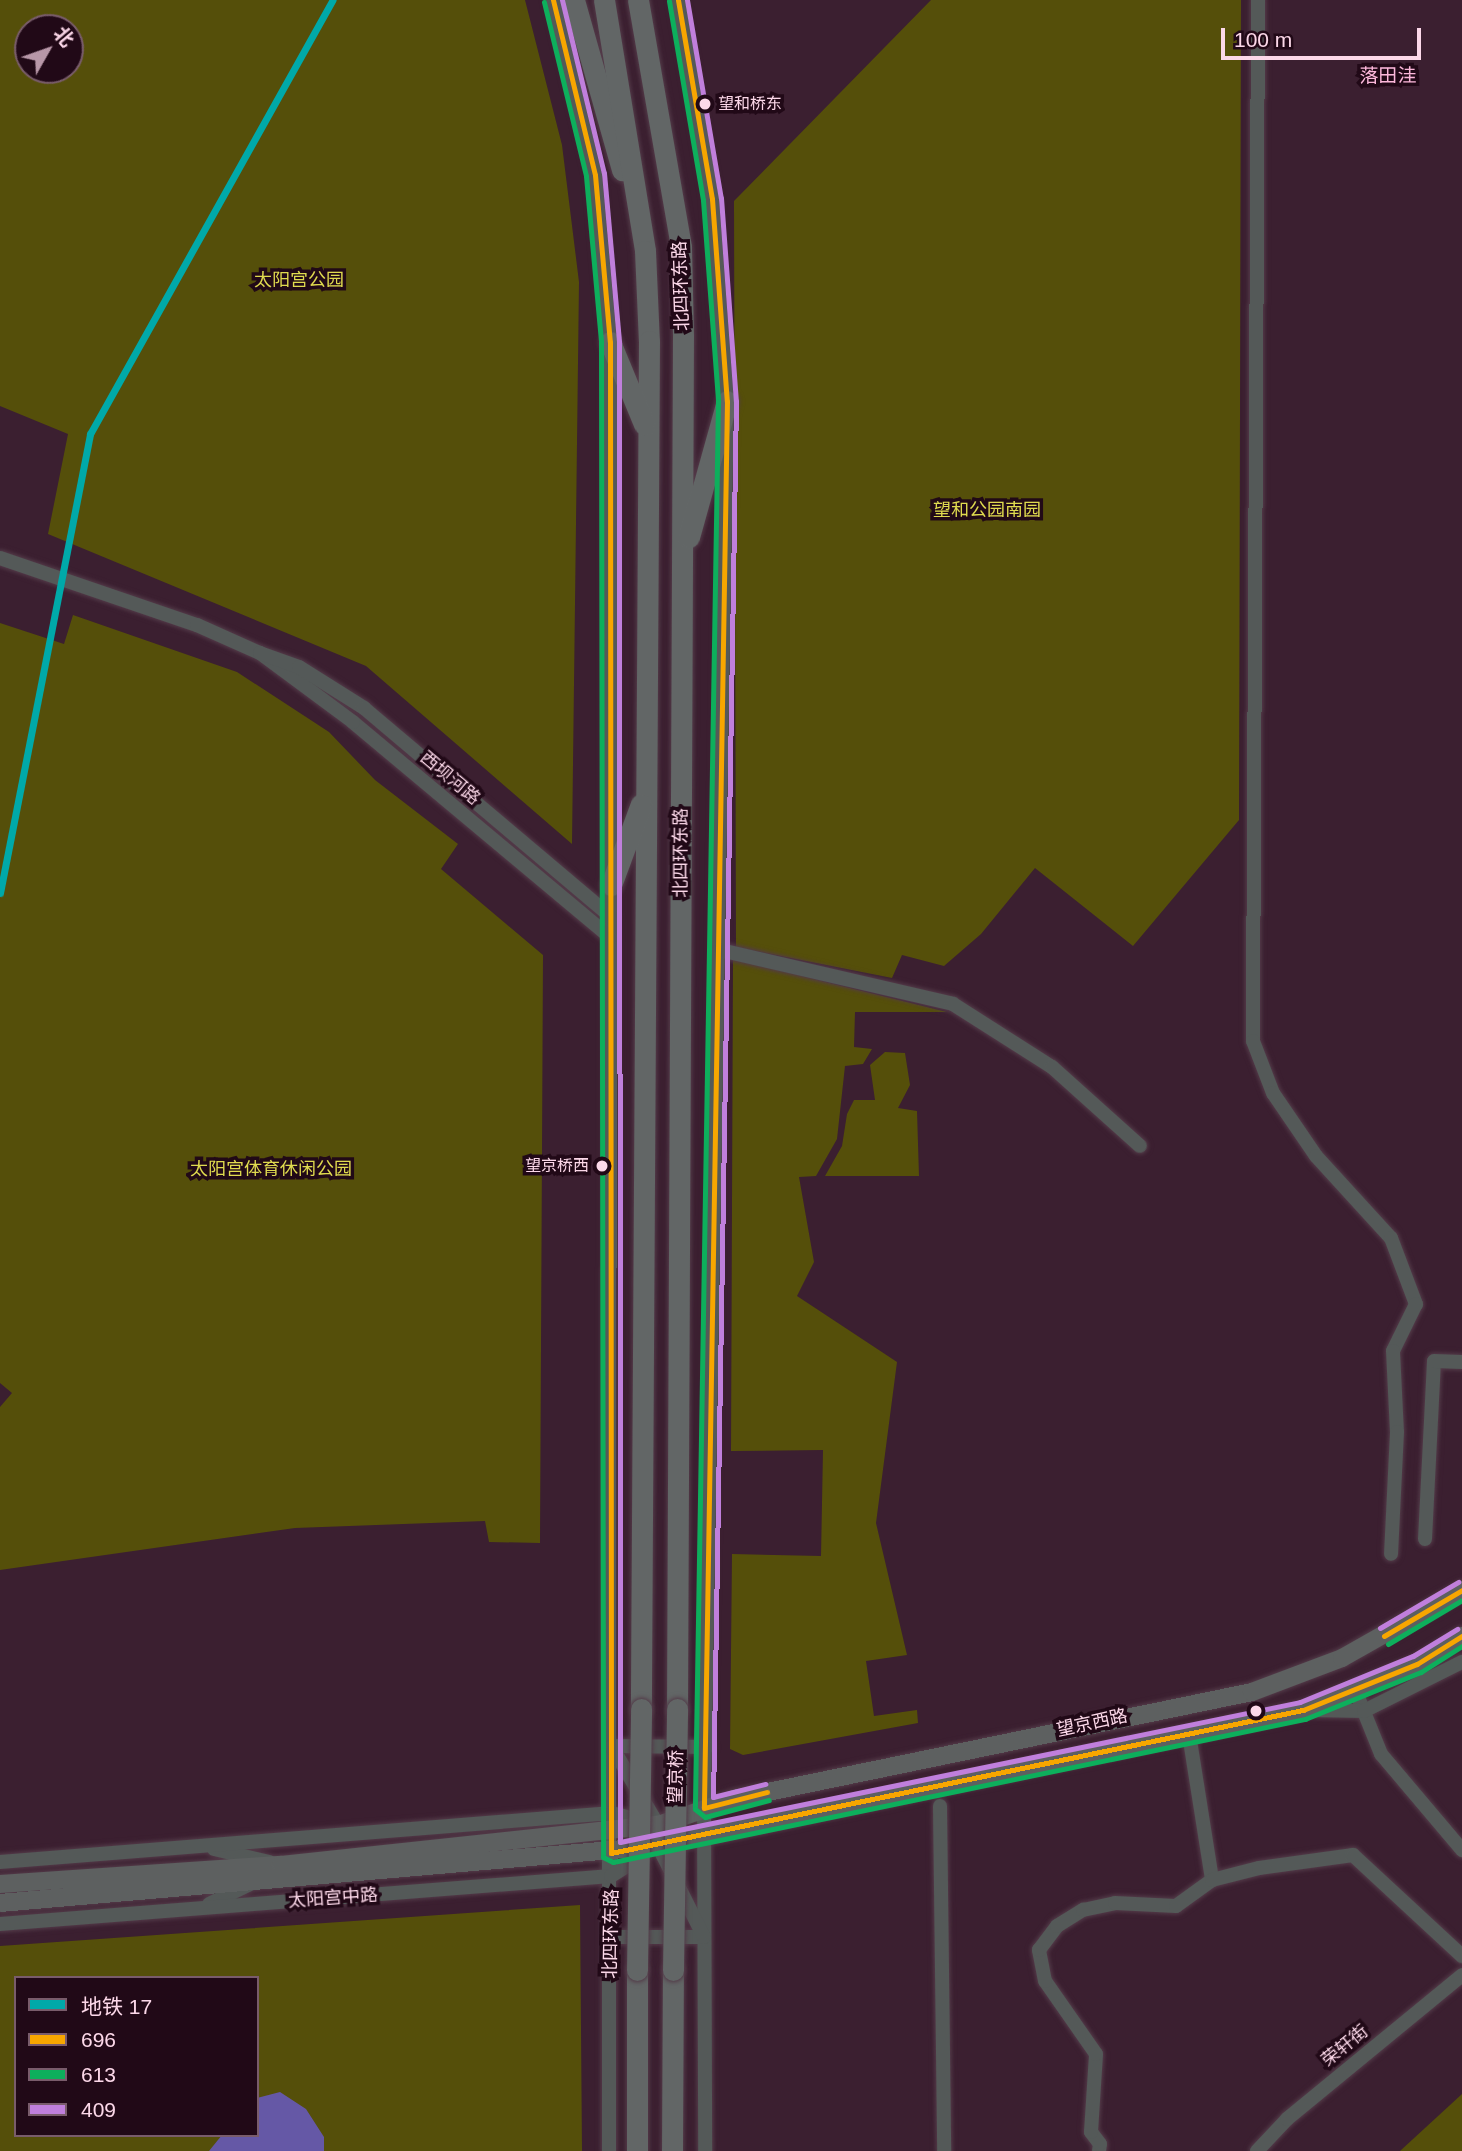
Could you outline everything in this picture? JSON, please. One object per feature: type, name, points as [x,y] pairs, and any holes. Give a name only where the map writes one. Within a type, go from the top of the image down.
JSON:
[{"type":"highway","points":[[574,0],[645,251]]},
{"type":"highway","name":"北四环东路","points":[[604,0],[645,251],[648,433],[641,1709]]},
{"type":"highway","name":"北四环东路","points":[[638,0],[681,247],[677,1709]]},
{"type":"highway","points":[[610,342],[648,433]]},
{"type":"highway","points":[[682,562],[727,401]]},
{"type":"highway","points":[[611,885],[646,789]]},
{"type":"highway","name":"望京桥","points":[[638,1970],[641,1709]]},
{"type":"highway","name":"望京桥","points":[[672,2151],[677,1709]]},
{"type":"highway","name":"北四环东路","points":[[637,2151],[638,1970]]},
{"type":"main road","name":"望京西路","points":[[612,1832],[658,1825],[704,1808],[922,1758],[1252,1692],[1342,1658],[1462,1590]]},
{"type":"main road","name":"望京西路","points":[[658,1846],[1303,1710],[1356,1692],[1417,1664],[1462,1636]]},
{"type":"main road","points":[[0,1884],[281,1865],[612,1832]]},
{"type":"main road","name":"太阳宫中路","points":[[0,1903],[611,1853],[658,1846]]},
{"type":"street","name":"北四环东路","points":[[553,0],[595,175],[610,342],[612,1832],[609,2151]]},
{"type":"street","name":"北四环东路","points":[[678,0],[712,199],[727,401],[704,1836]]},
{"type":"street","points":[[1258,0],[1253,1041],[1273,1093],[1316,1156],[1391,1238],[1416,1304],[1393,1351],[1397,1432],[1391,1554]]},
{"type":"street","name":"西坝河路","points":[[0,558],[197,625],[299,667],[364,708],[611,917]]},
{"type":"street","name":"西坝河路","points":[[260,653],[352,722],[611,938]]},
{"type":"street","points":[[720,950],[953,1004],[1052,1067],[1140,1146]]},
{"type":"street","points":[[1425,1539],[1434,1361],[1462,1362]]},
{"type":"street","points":[[1303,1710],[1364,1711],[1462,1662]]},
{"type":"street","points":[[1356,1692],[1381,1754],[1462,1850]]},
{"type":"street","points":[[1189,1734],[1212,1880]]},
{"type":"street","points":[[612,1746],[707,1747]]},
{"type":"street","points":[[612,1746],[658,1825],[658,1846],[704,1937]]},
{"type":"street","points":[[940,1806],[944,2151]]},
{"type":"street","points":[[0,1861],[612,1813],[658,1825]]},
{"type":"street","points":[[704,1836],[705,2151]]},
{"type":"street","points":[[201,1846],[281,1865]]},
{"type":"street","name":"太阳宫中路","points":[[0,1924],[611,1876],[658,1846]]},
{"type":"street","points":[[1100,2151],[1101,2144],[1091,2132],[1096,2054],[1045,1981],[1039,1950],[1057,1926],[1083,1910],[1115,1903],[1176,1906],[1212,1880],[1259,1868],[1353,1855],[1462,1956]]},
{"type":"street","points":[[201,1908],[255,1882]]},
{"type":"street","points":[[611,1937],[704,1937]]},
{"type":"street","name":"荣轩街","points":[[1257,2151],[1286,2119],[1462,1975]]},
{"type":"green space","name":"太阳宫公园","points":[[0,0],[525,0],[562,145],[579,282],[572,844],[366,666],[48,534],[68,434],[0,406]]},
{"type":"green space","name":"望和公园南园","points":[[931,0],[1241,0],[1239,820],[1133,946],[1035,868],[981,934],[944,966],[902,955],[892,978],[736,947],[734,201]]},
{"type":"green space","name":"太阳宫体育休闲公园","points":[[73,615],[237,672],[329,732],[375,780],[458,844],[441,869],[543,955],[540,1543],[489,1542],[485,1521],[295,1528],[0,1570],[0,1407],[12,1393],[0,1383],[0,623],[64,644]]},
{"type":"green space","points":[[733,959],[947,1012],[855,1012],[854,1047],[872,1049],[863,1064],[845,1066],[837,1139],[816,1176],[799,1177],[814,1262],[797,1296],[897,1362],[876,1523],[907,1655],[866,1661],[874,1716],[917,1710],[918,1723],[743,1755],[730,1749],[732,1554],[821,1556],[823,1450],[731,1451]]},
{"type":"green space","points":[[885,1052],[905,1053],[910,1085],[898,1108],[917,1111],[919,1176],[825,1176],[842,1146],[847,1114],[854,1100],[875,1100],[870,1065]]},
{"type":"green space","points":[[580,1905],[582,2151],[0,2151],[0,1946]]},
{"type":"green space","points":[[1462,2094],[1462,2151],[1400,2151]]},
{"type":"shaded area","points":[[280,2092],[306,2109],[324,2137],[324,2151],[209,2151],[220,2137],[259,2137],[259,2097]]},
{"type":"metro line","name":"17","points":[[0,893],[90,434],[333,0]]},
{"type":"transit line","name":"696","points":[[553,0],[595,175],[610,342],[611,1853],[1303,1710],[1417,1664],[1462,1636]]},
{"type":"transit line","name":"409","points":[[562,0],[604,173],[619,342],[620,1842],[1300,1702],[1413,1656],[1457,1629]]},
{"type":"transit line","name":"696","points":[[678,0],[712,199],[727,401],[704,1808],[767,1792]]},
{"type":"transit line","name":"409","points":[[687,0],[721,198],[736,401],[713,1797],[765,1784]]},
{"type":"transit line","name":"613","points":[[669,1],[703,200],[718,401],[695,1809],[705,1817],[769,1800]]},
{"type":"transit line","name":"613","points":[[544,2],[586,176],[601,342],[603,1857],[613,1862],[1305,1719],[1421,1672],[1462,1646]]},
{"type":"transit line","name":"409","points":[[1380,1628],[1458,1582]]},
{"type":"transit line","name":"696","points":[[1384,1636],[1462,1590]]},
{"type":"transit line","name":"613","points":[[1388,1644],[1462,1600]]},
{"type":"place","name":"望和桥东","points":[[705,104]]},
{"type":"place","name":"望京桥西","points":[[602,1166]]},
{"type":"district","name":"落田洼","points":[[1388,76]]}]
